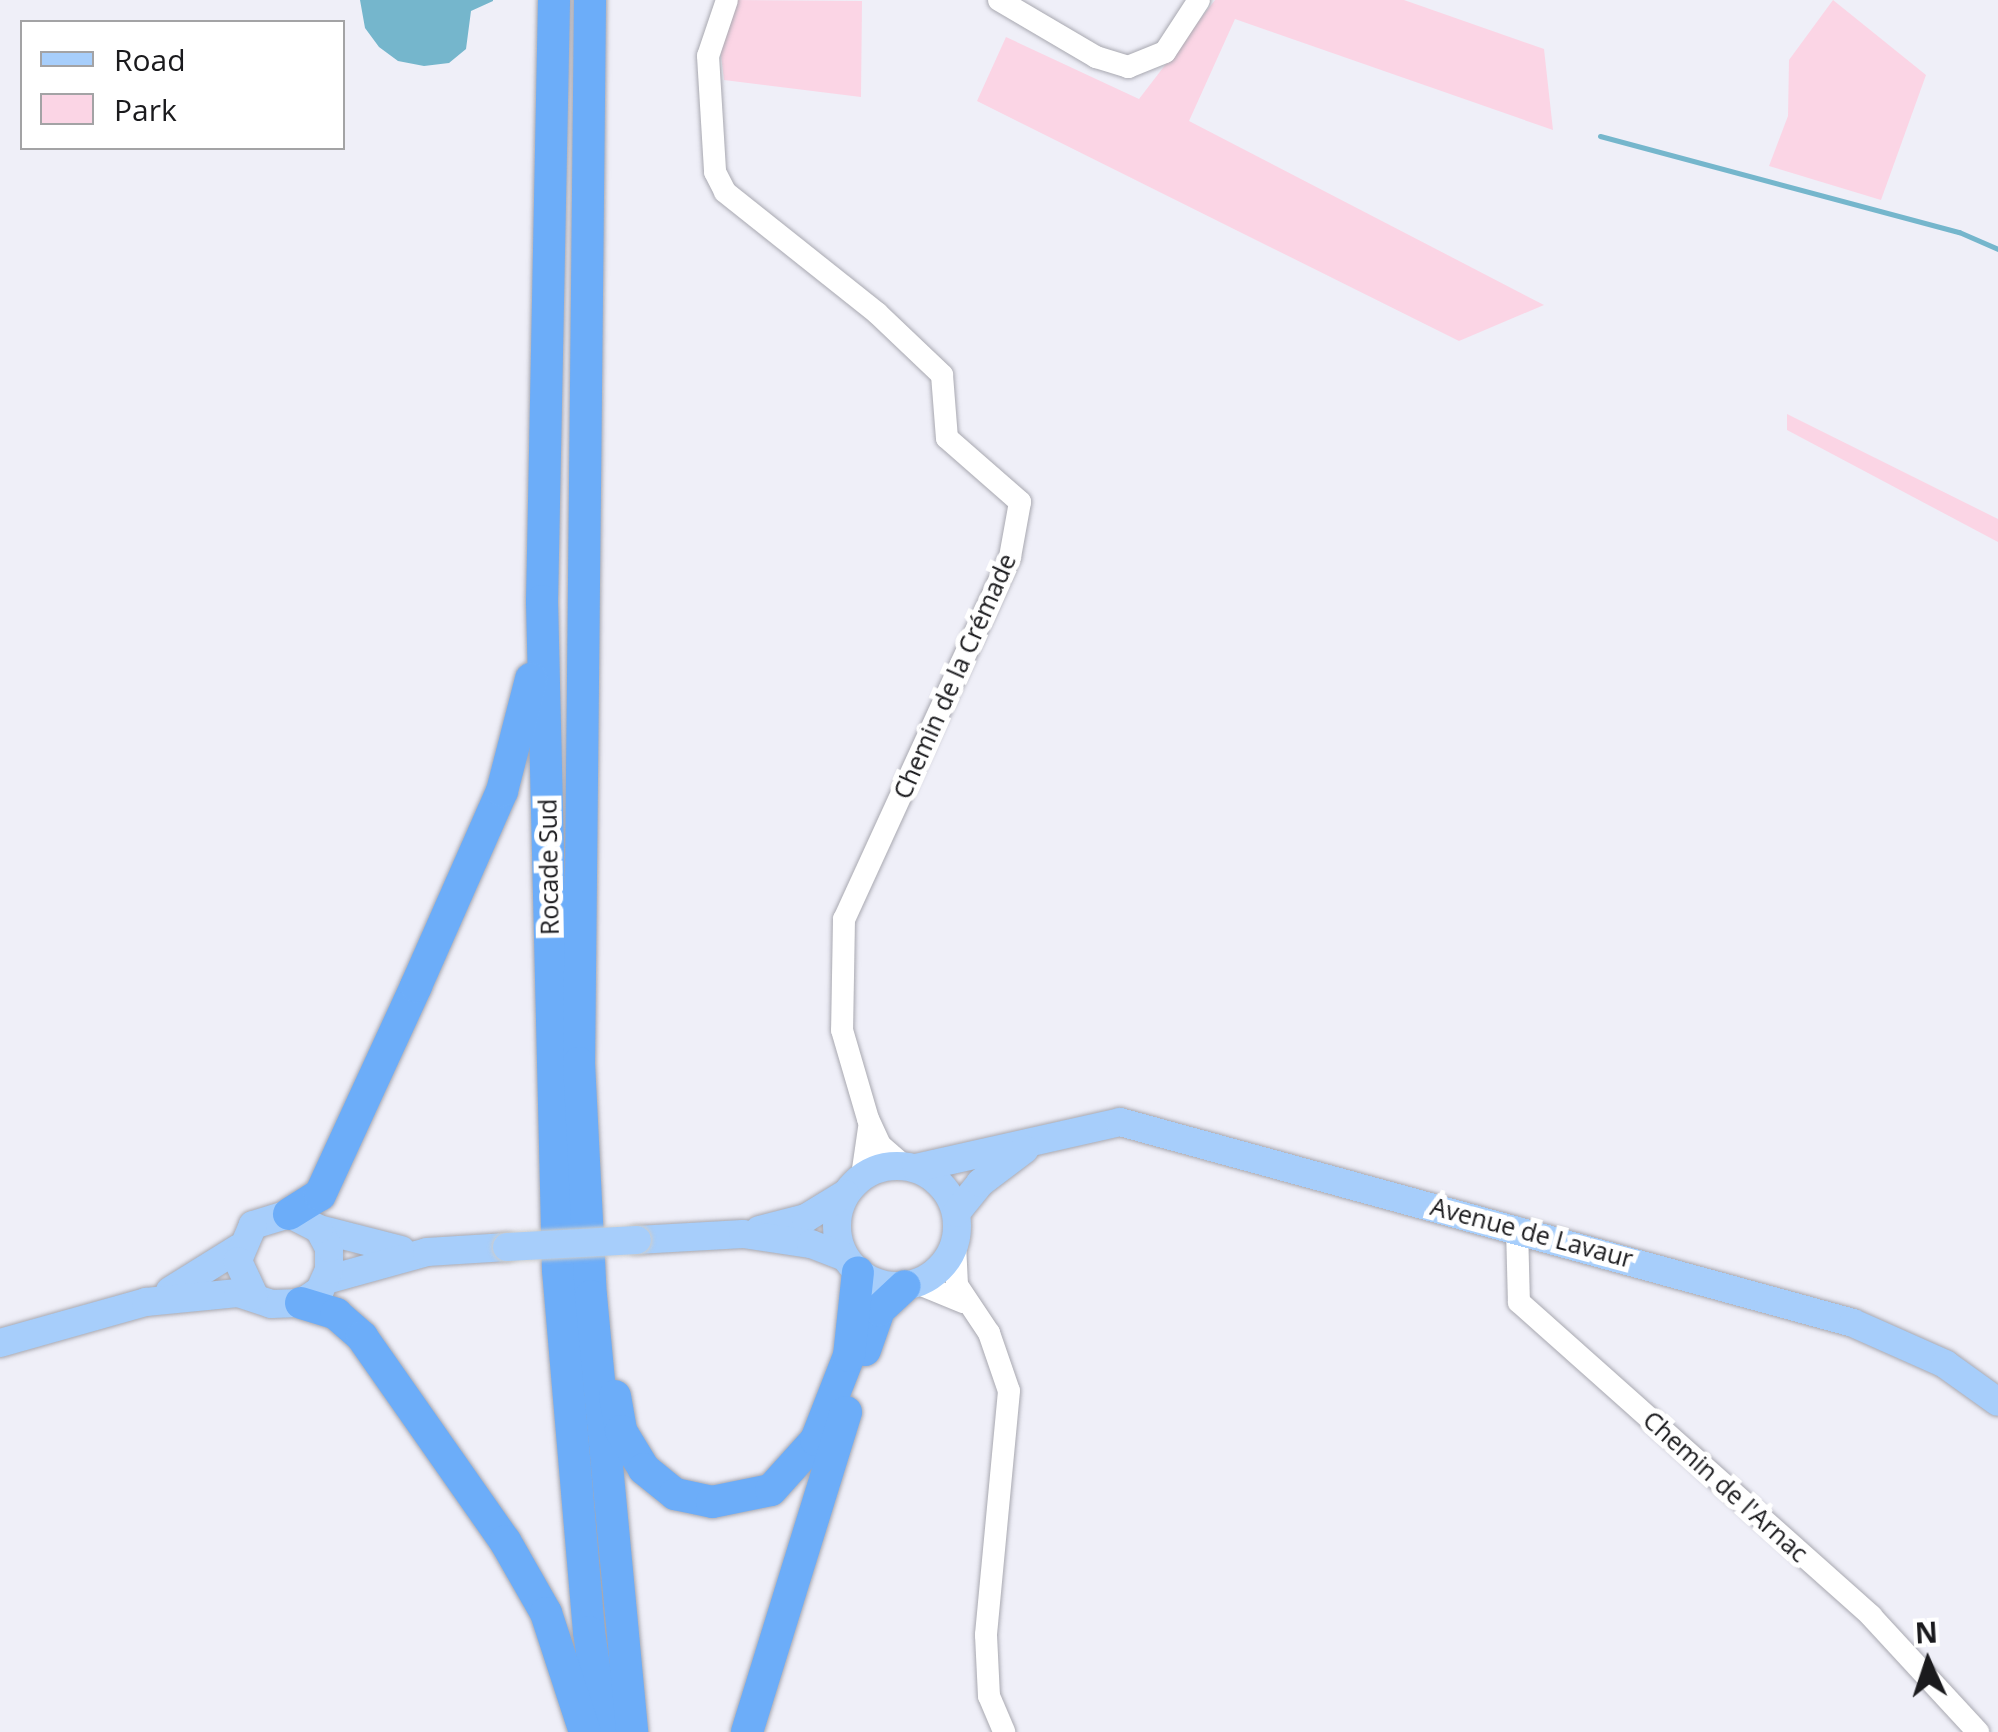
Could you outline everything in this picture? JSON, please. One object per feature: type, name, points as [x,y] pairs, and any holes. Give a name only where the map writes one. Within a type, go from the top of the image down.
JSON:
[{"type":"highway","name":"Rocade Sud","points":[[554,0],[542,600],[558,1270],[589,1632],[604,1732]]},
{"type":"highway","name":"Rocade Sud","points":[[590,0],[576,949],[591,1296],[632,1732]]},
{"type":"highway","points":[[288,1214],[320,1195],[502,791],[528,700],[542,600]]},
{"type":"highway","points":[[591,1296],[622,1430],[644,1469],[675,1494],[712,1502],[771,1490],[816,1440],[849,1356],[851,1264]]},
{"type":"highway","points":[[747,1732],[860,1364],[880,1310],[911,1284]]},
{"type":"highway","points":[[301,1303],[336,1314],[362,1337],[505,1541],[546,1614],[585,1732]]},
{"type":"main road","name":"Avenue de Lavaur","points":[[910,1167],[1120,1122],[1853,1323],[1945,1364],[1998,1402]]},
{"type":"main road","points":[[956,1213],[996,1169],[1047,1135]]},
{"type":"main road","points":[[0,1343],[146,1302],[203,1275],[239,1248],[253,1225],[288,1214],[361,1245],[427,1252],[743,1234],[806,1218],[854,1185],[910,1167],[942,1185],[956,1213],[955,1244],[934,1274],[911,1284],[851,1264],[811,1244],[743,1234]]},
{"type":"main road","points":[[851,1264],[836,1226],[854,1185]]},
{"type":"main road","points":[[319,1229],[329,1248],[326,1280]]},
{"type":"main road","points":[[239,1248],[240,1274],[254,1295],[271,1304],[301,1303],[326,1280],[427,1252]]},
{"type":"main road","points":[[146,1302],[254,1295]]},
{"type":"street","name":"Chemin de la Crémade","points":[[727,0],[710,41],[715,172],[725,192],[877,313],[942,375],[947,438],[1020,502],[1010,558],[844,919],[842,1030],[868,1119]]},
{"type":"street","points":[[999,0],[1096,57],[1128,67],[1165,52],[1200,0]]},
{"type":"street","points":[[868,1119],[880,1145],[910,1167]]},
{"type":"street","points":[[854,1185],[868,1119]]},
{"type":"street","name":"Chemin de l'Arnac","points":[[1517,1228],[1519,1302],[1871,1616],[1978,1732]]},
{"type":"street","points":[[955,1244],[953,1268],[964,1302],[989,1333],[1008,1392],[986,1635],[989,1696],[1004,1732]]},
{"type":"street","points":[[911,1284],[964,1302]]},
{"type":"green space","points":[[735,0],[862,1],[861,97],[724,80],[720,47]]},
{"type":"green space","points":[[1215,0],[1404,0],[1544,49],[1553,130],[1235,19],[1189,121],[1544,305],[1459,341],[977,101],[1006,37],[1139,99]]},
{"type":"green space","points":[[1833,0],[1926,75],[1881,200],[1769,166],[1788,116],[1789,60]]},
{"type":"green space","points":[[1787,414],[1998,519],[1998,542],[1787,430]]},
{"type":"water","points":[[360,0],[493,1],[471,11],[466,49],[449,63],[424,66],[398,61],[379,47],[365,28]]},
{"type":"waterway","points":[[1600,136],[1959,232],[1998,249]]}]
